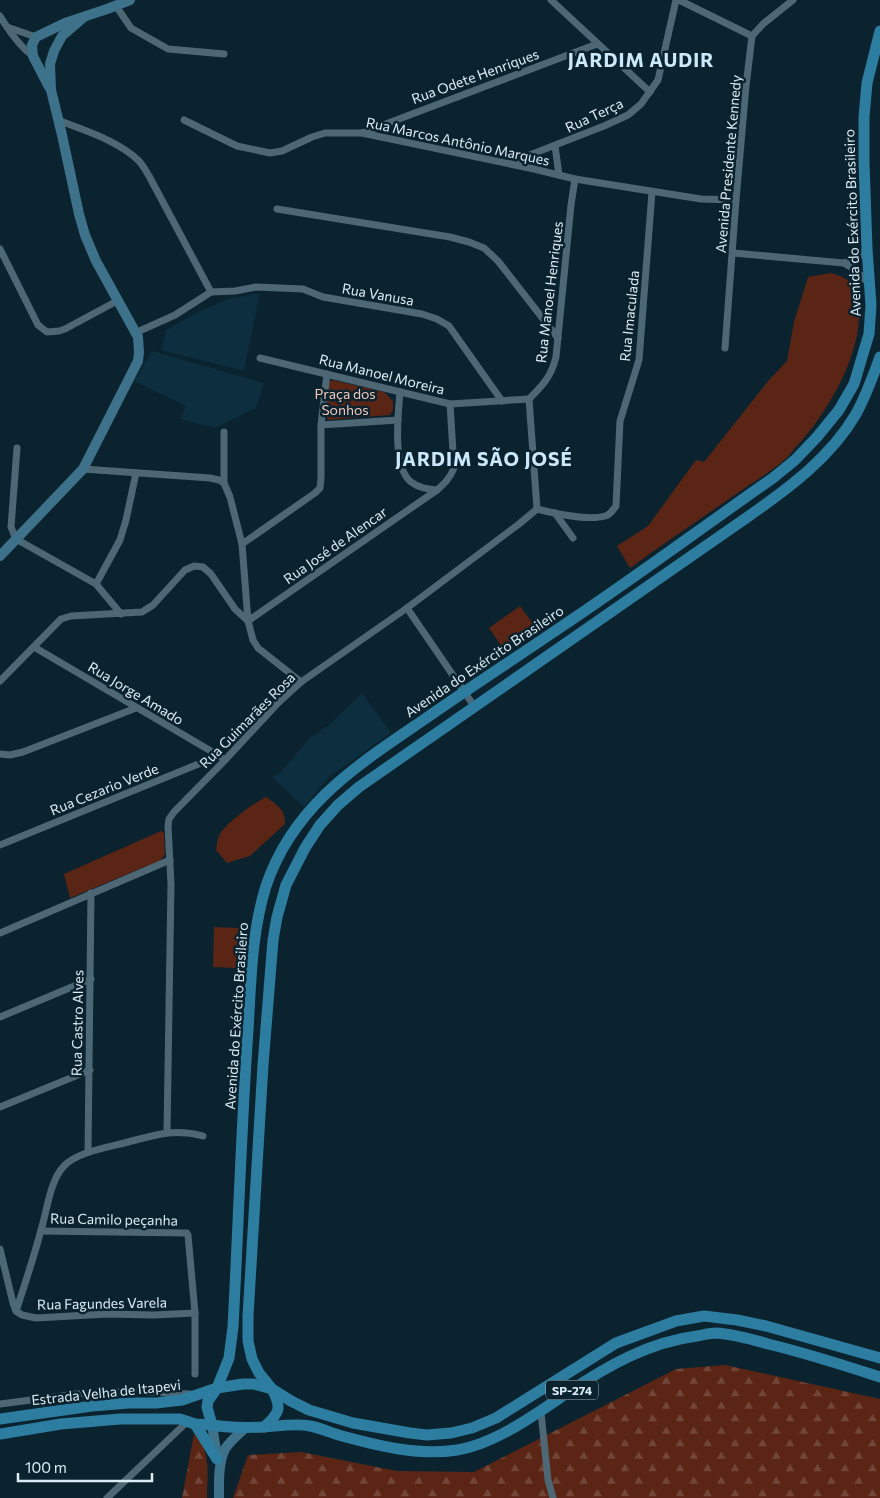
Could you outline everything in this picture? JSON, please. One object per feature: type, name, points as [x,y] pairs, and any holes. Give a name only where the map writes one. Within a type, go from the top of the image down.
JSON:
[{"type":"main road","points":[[0,556],[83,469],[136,366],[139,352],[138,337],[96,261],[85,234],[51,90],[33,56],[32,46],[36,37],[66,22],[130,0]]},
{"type":"main road","points":[[33,56],[43,58],[53,53],[62,36],[84,17]]},
{"type":"main road","name":"Avenida do Exército Brasileiro","points":[[217,1388],[229,1358],[233,1327],[254,945],[258,915],[266,886],[276,862],[288,838],[322,797],[340,780],[370,757],[557,630],[773,478],[795,460],[823,431],[839,410],[854,384],[869,334],[871,305],[866,249],[864,117],[867,83],[880,31]]},
{"type":"main road","points":[[36,37],[48,40],[53,53],[51,90]]},
{"type":"main road","points":[[871,305],[880,313]]},
{"type":"main road","points":[[264,1427],[272,1420],[278,1409],[278,1401],[252,1359],[248,1341],[263,1065],[271,957],[277,917],[286,885],[305,848],[320,825],[338,805],[379,773],[749,516],[803,475],[840,437],[856,414],[880,357]]},
{"type":"main road","name":"Estrada Velha de Itapevi","points":[[0,1419],[129,1402],[156,1403],[182,1400],[217,1388],[254,1384],[272,1389],[309,1410],[353,1423],[427,1435],[451,1433],[472,1428],[496,1418],[616,1343],[676,1321],[704,1316],[766,1326],[880,1358]]},
{"type":"main road","name":"Estrada Velha de Itapevi","points":[[0,1434],[61,1424],[120,1419],[180,1419],[191,1423],[211,1423],[245,1428],[297,1424],[404,1450],[444,1452],[459,1450],[500,1434],[541,1412],[568,1393],[630,1356],[660,1343],[690,1336],[716,1333],[790,1349],[880,1377]]},
{"type":"main road","points":[[217,1388],[208,1401],[207,1408],[219,1465],[219,1498]]},
{"type":"main road","points":[[191,1423],[219,1465]]},
{"type":"main road","points":[[219,1465],[224,1451],[245,1428]]},
{"type":"street","points":[[551,0],[650,92]]},
{"type":"street","points":[[678,0],[752,36],[763,24],[793,0]]},
{"type":"street","name":"Rua Terça","points":[[508,164],[604,126],[628,115],[641,104],[658,80],[678,0]]},
{"type":"street","points":[[116,6],[131,28],[168,49],[224,54]]},
{"type":"street","points":[[0,16],[22,47],[33,56]]},
{"type":"street","points":[[7,26],[36,37]]},
{"type":"street","name":"Avenida Presidente Kennedy","points":[[726,348],[736,200],[752,36]]},
{"type":"street","name":"Rua Odete Henriques","points":[[362,133],[597,44]]},
{"type":"street","points":[[58,120],[112,142],[140,162],[210,292],[176,315],[135,332]]},
{"type":"street","name":"Rua Marcos Antônio Marques","points":[[184,120],[237,146],[270,153],[282,151],[312,136],[325,133],[362,133],[575,179],[701,199],[736,200]]},
{"type":"street","points":[[555,146],[559,175]]},
{"type":"street","name":"Rua Manoel Henriques","points":[[529,399],[546,382],[556,357],[575,179]]},
{"type":"street","name":"Rua Imaculada","points":[[537,509],[555,514],[589,517],[606,516],[616,506],[620,421],[639,360],[652,192]]},
{"type":"street","points":[[277,209],[450,237],[484,248],[498,261],[558,338]]},
{"type":"street","points":[[0,249],[38,325],[47,332],[65,329],[117,301]]},
{"type":"street","points":[[733,253],[844,263],[861,256],[866,249]]},
{"type":"street","points":[[844,263],[856,271],[868,284]]},
{"type":"street","name":"Rua Vanusa","points":[[210,292],[256,287],[303,289],[323,297],[422,314],[437,319],[449,326],[502,401]]},
{"type":"street","name":"Rua Manoel Moreira","points":[[260,358],[450,404],[529,399]]},
{"type":"street","points":[[242,544],[320,488],[321,425],[328,374]]},
{"type":"street","points":[[400,392],[398,444],[403,472],[410,481],[419,487],[437,490]]},
{"type":"street","points":[[529,399],[537,509]]},
{"type":"street","name":"Rua José de Alencar","points":[[248,621],[446,483],[454,468],[450,404]]},
{"type":"street","points":[[321,425],[398,420]]},
{"type":"street","points":[[224,432],[224,483],[230,497],[242,544],[248,621],[252,640],[258,648],[301,682]]},
{"type":"street","points":[[16,448],[11,526],[16,540],[96,584],[121,614]]},
{"type":"street","points":[[83,469],[210,478],[224,483]]},
{"type":"street","points":[[96,584],[120,540],[136,473]]},
{"type":"street","name":"Rua Guimarães Rosa","points":[[167,1132],[171,884],[169,819],[277,704],[301,682],[407,608],[537,509]]},
{"type":"street","points":[[555,514],[573,538]]},
{"type":"street","points":[[0,681],[61,619],[71,616],[142,612],[153,606],[185,570],[194,566],[203,567],[211,574],[235,609],[248,621]]},
{"type":"street","points":[[407,608],[474,706]]},
{"type":"street","name":"Rua Jorge Amado","points":[[34,647],[226,760]]},
{"type":"street","points":[[0,754],[10,755],[23,752],[136,708]]},
{"type":"street","name":"Rua Cezario Verde","points":[[0,845],[218,756]]},
{"type":"street","points":[[0,933],[170,860]]},
{"type":"street","name":"Rua Castro Alves","points":[[88,1152],[91,893]]},
{"type":"street","points":[[0,1017],[91,979]]},
{"type":"street","points":[[0,1107],[90,1070]]},
{"type":"street","points":[[16,1311],[53,1187],[58,1174],[64,1166],[88,1152],[167,1132],[203,1136]]},
{"type":"street","name":"Rua Camilo peçanha","points":[[41,1231],[187,1233],[195,1313],[196,1374]]},
{"type":"street","points":[[0,1249],[16,1311]]},
{"type":"street","name":"Rua Fagundes Varela","points":[[16,1311],[22,1315],[36,1318],[107,1314],[154,1315],[195,1313]]},
{"type":"street","points":[[0,1404],[77,1394],[132,1391],[200,1394]]},
{"type":"street","points":[[541,1412],[548,1480],[553,1498]]},
{"type":"street","points":[[107,1498],[191,1423]]},
{"type":"shaded area","points":[[260,293],[244,371],[161,350],[166,330],[196,313],[228,299]]},
{"type":"shaded area","points":[[152,351],[264,383],[256,408],[215,428],[180,419],[186,406],[134,381]]},
{"type":"shaded area","points":[[362,693],[391,733],[329,777],[304,807],[272,777],[281,772],[311,737],[328,726]]},
{"type":"green space","points":[[831,273],[847,280],[855,288],[859,318],[857,335],[846,370],[828,405],[806,435],[777,466],[630,568],[617,546],[648,526],[696,460],[704,462],[769,380],[787,361],[794,322],[808,277]]},
{"type":"green space","name":"Praça dos Sonhos","points":[[332,380],[384,392],[393,401],[393,410],[390,415],[328,420],[325,415],[329,382]]},
{"type":"green space","points":[[520,606],[534,625],[502,647],[489,628]]},
{"type":"green space","points":[[266,797],[282,811],[285,824],[250,856],[227,863],[216,850],[221,833],[236,817]]},
{"type":"green space","points":[[161,831],[164,833],[165,854],[161,860],[70,898],[64,874]]},
{"type":"green space","points":[[214,927],[239,928],[236,968],[213,967]]},
{"type":"green space","points":[[725,1365],[880,1399],[880,1498],[233,1498],[248,1455],[301,1452],[397,1471],[474,1472],[676,1369]]},
{"type":"green space","points":[[194,1434],[204,1448],[206,1456],[208,1472],[207,1498],[182,1498]]},
{"type":"district","name":"JARDIM AUDIR","points":[[641,59]]},
{"type":"district","name":"JARDIM SÃO JOSÉ","points":[[484,458]]}]
